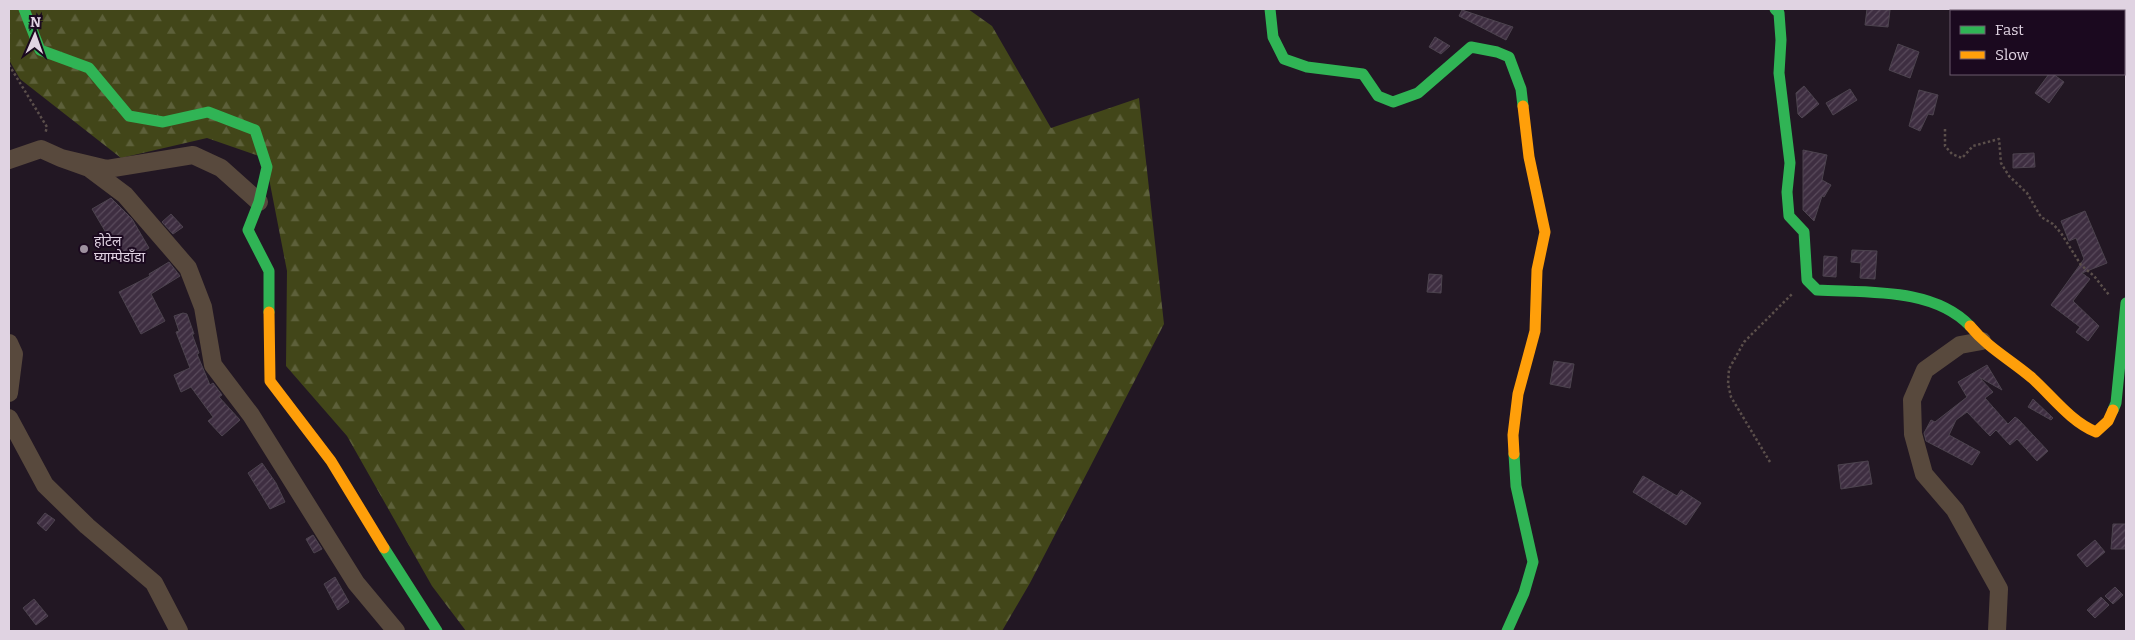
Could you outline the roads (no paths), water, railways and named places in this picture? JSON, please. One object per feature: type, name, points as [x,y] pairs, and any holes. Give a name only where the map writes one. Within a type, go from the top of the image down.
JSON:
[{"type":"street","points":[[24,9],[40,50],[89,68],[128,116],[163,122],[208,112],[255,130],[267,166],[258,202],[248,230],[269,271],[270,380],[331,460],[404,582],[437,631]]},
{"type":"street","points":[[1270,9],[1273,37],[1284,59],[1307,67],[1364,74],[1378,96],[1393,102],[1418,93],[1471,47],[1497,52],[1509,57],[1521,89],[1529,157],[1546,232],[1537,270],[1535,331],[1518,394],[1513,435],[1516,486],[1533,562],[1524,594],[1507,631]]},
{"type":"street","points":[[1775,9],[1779,13],[1781,40],[1779,73],[1790,163],[1787,192],[1790,216],[1804,232],[1807,280],[1817,290],[1898,295],[1926,301],[1968,324],[1982,341],[2031,377],[2081,426],[2096,432],[2108,422],[2116,403],[2126,304]]},
{"type":"street","points":[[9,160],[41,148],[89,168],[125,195],[188,268],[203,306],[214,365],[251,415],[356,583],[396,631]]},
{"type":"street","points":[[62,158],[107,169],[193,155],[221,168],[258,202]]},
{"type":"street","points":[[1982,341],[1960,345],[1925,370],[1912,400],[1913,434],[1924,474],[1955,510],[1999,589],[1997,631]]},
{"type":"street","points":[[9,343],[14,354],[9,393]]},
{"type":"street","points":[[9,418],[45,485],[88,526],[154,583],[179,631]]},
{"type":"place","name":"होटेल घ्याम्पेडाँडा","points":[[84,249]]}]
